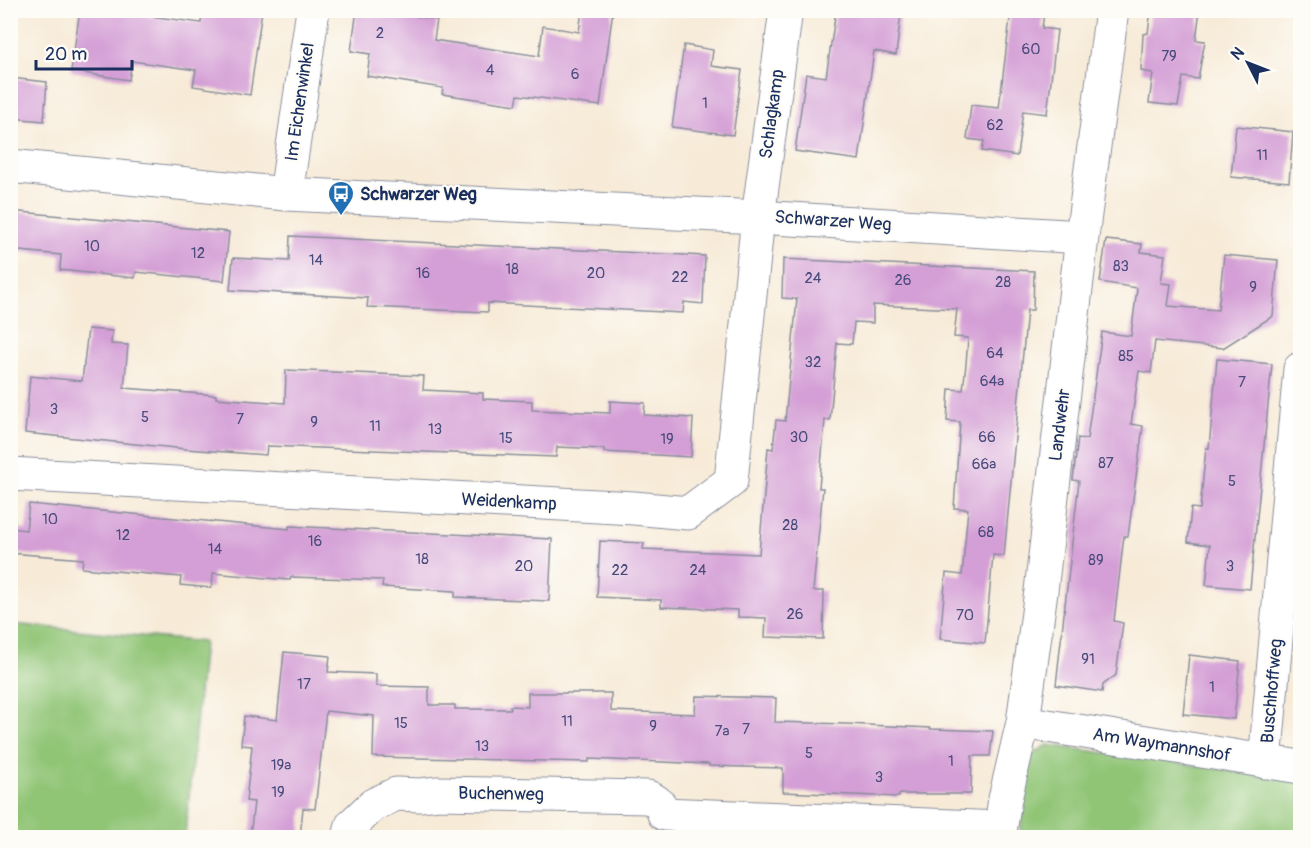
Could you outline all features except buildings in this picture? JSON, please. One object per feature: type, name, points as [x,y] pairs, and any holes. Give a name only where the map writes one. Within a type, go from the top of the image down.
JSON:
[{"type":"street","name":"Im Eichenwinkel","points":[[286,194],[313,10]]},
{"type":"street","name":"Schlagkamp","points":[[758,217],[786,10]]},
{"type":"street","name":"Landwehr","points":[[999,833],[1023,722],[1041,591],[1082,237],[1112,10]]},
{"type":"street","name":"Schwarzer Weg","points":[[10,166],[286,194],[758,217],[1082,237]]},
{"type":"street","name":"Weidenkamp","points":[[10,474],[634,508],[688,513],[731,481],[758,217]]},
{"type":"street","name":"Buschhoffweg","points":[[1265,762],[1300,369]]},
{"type":"street","name":"Am Waymannshof","points":[[1023,722],[1300,767]]},
{"type":"street","name":"Buchenweg","points":[[349,837],[352,825],[366,812],[396,794],[438,793],[648,797],[657,801],[662,807],[663,826],[999,833]]},
{"type":"green space","points":[[11,624],[204,642],[185,837],[11,837]]},
{"type":"green space","points":[[1048,745],[1300,780],[1300,837],[1020,838],[1027,757]]},
{"type":"place","name":"Schwarzer Weg","points":[[341,217]]}]
